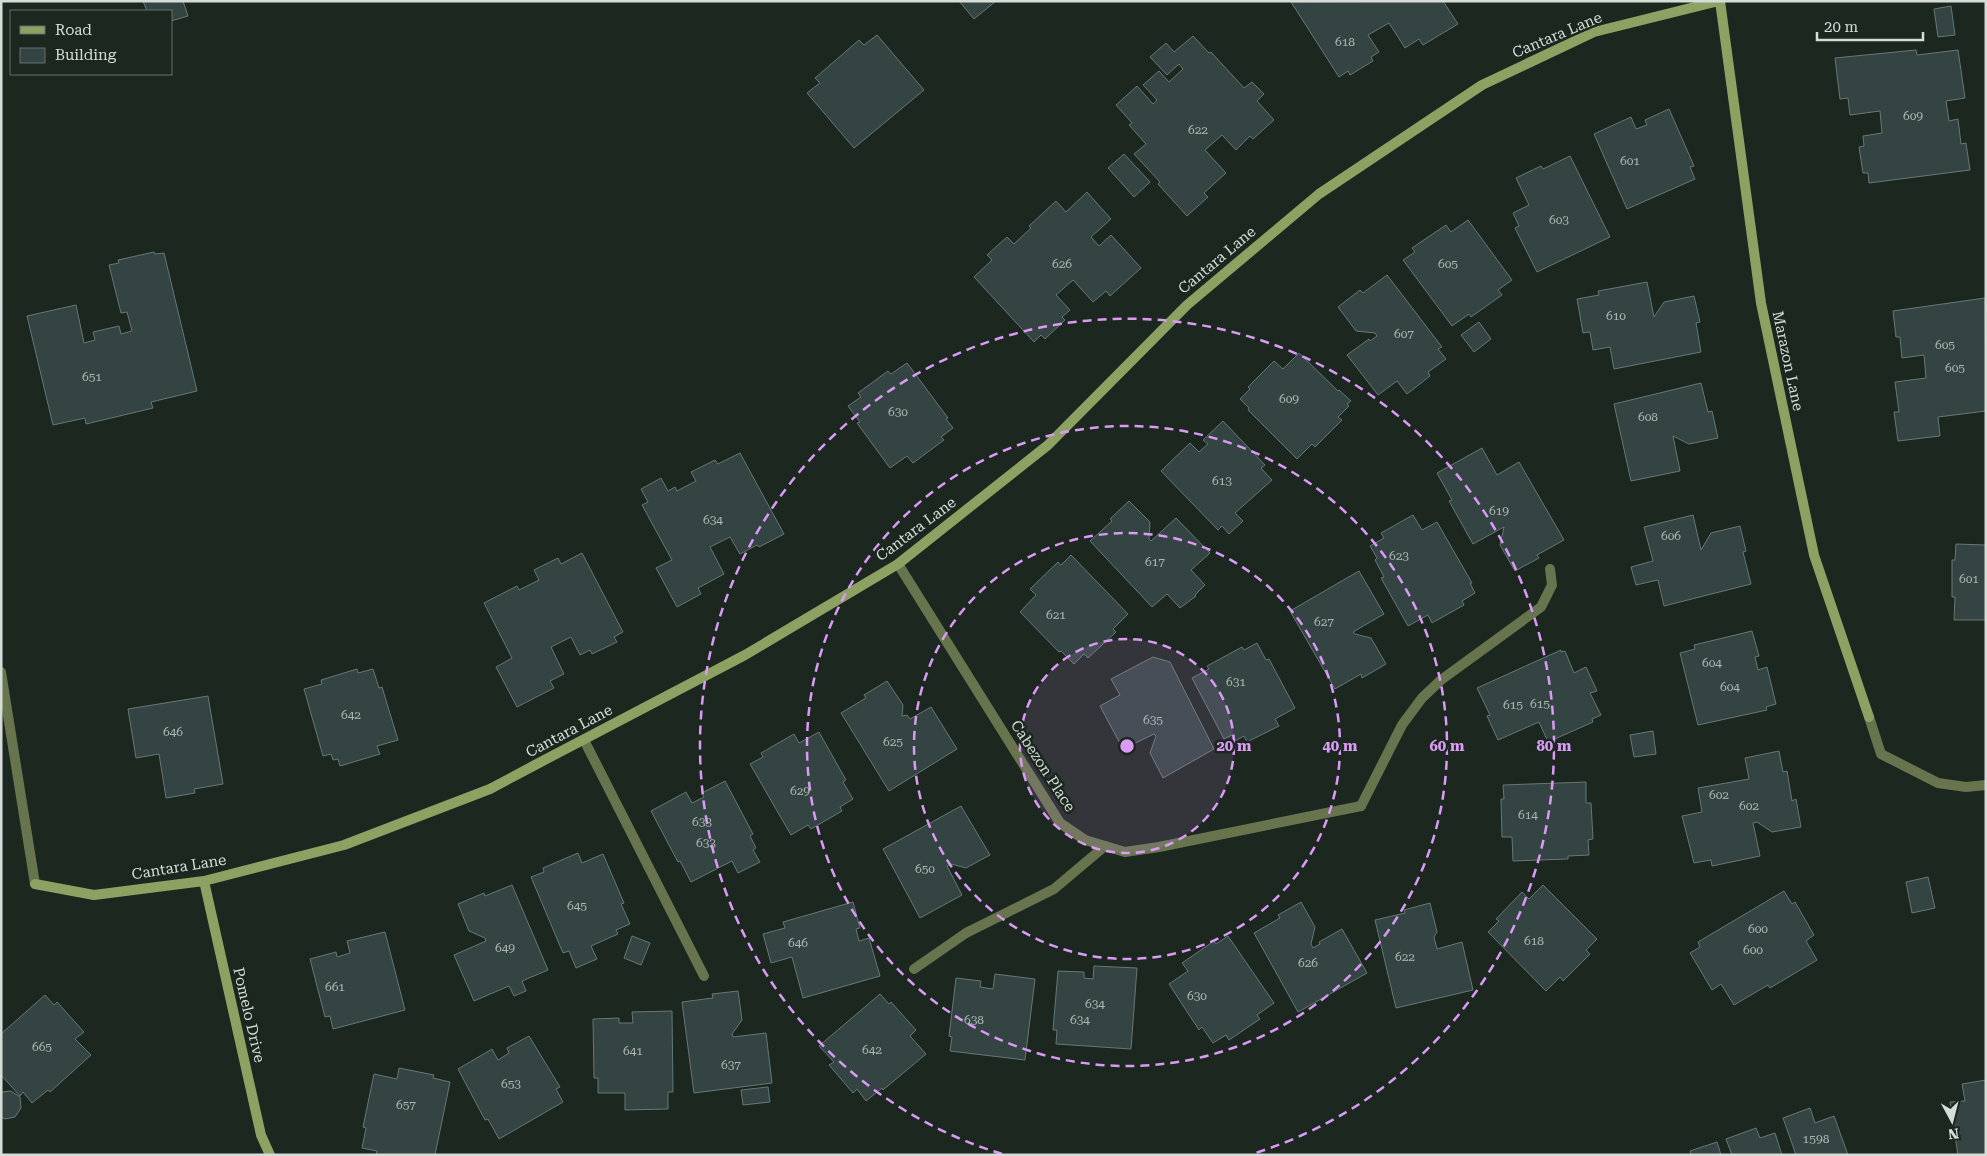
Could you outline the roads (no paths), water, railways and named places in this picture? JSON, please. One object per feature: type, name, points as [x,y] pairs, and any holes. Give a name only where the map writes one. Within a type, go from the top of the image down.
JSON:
[{"type":"street","name":"Cantara Lane","points":[[1,672],[35,884],[94,895],[204,881],[344,845],[490,789],[745,655],[898,564],[1048,445],[1188,305],[1319,194],[1482,85],[1594,32],[1719,1]]},
{"type":"street","name":"Marazon Lane","points":[[1719,1],[1763,312],[1814,555],[1881,754],[1938,783],[1966,787],[1986,785]]},
{"type":"street","name":"Cabezon Place","points":[[898,564],[1060,823],[1085,840],[1125,852],[1159,847],[1361,806],[1402,724],[1422,698],[1441,680],[1541,607],[1552,585],[1550,569]]},
{"type":"street","points":[[584,740],[704,976]]},
{"type":"street","points":[[914,969],[966,933],[1054,889],[1105,846]]},
{"type":"street","name":"Pomelo Drive","points":[[204,881],[261,1135],[270,1155]]}]
